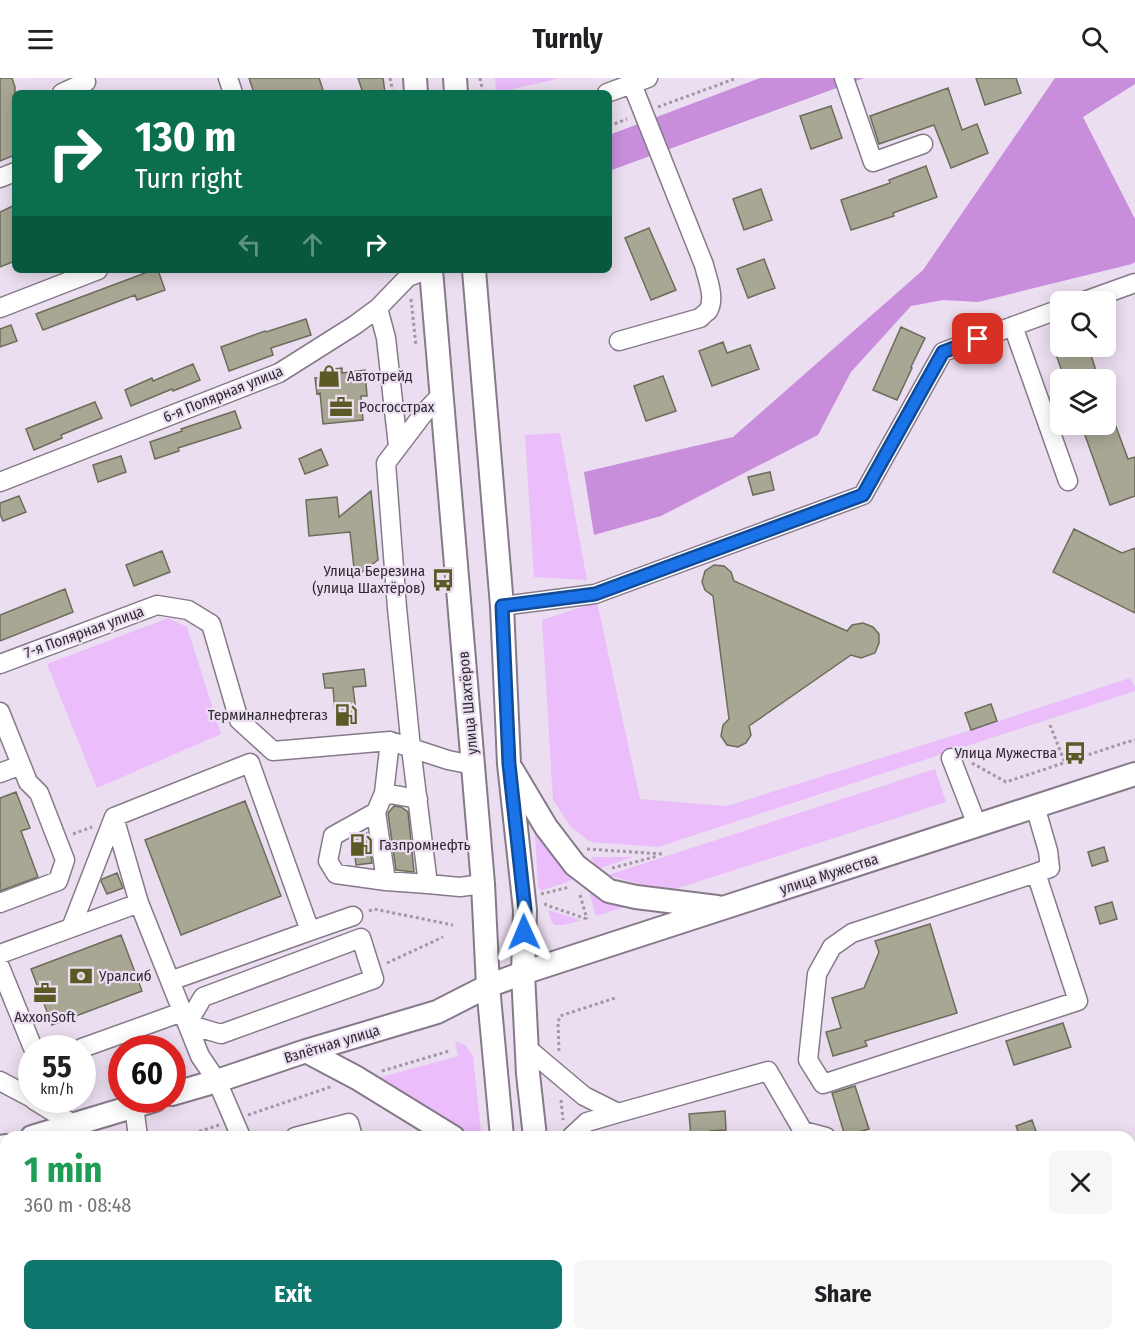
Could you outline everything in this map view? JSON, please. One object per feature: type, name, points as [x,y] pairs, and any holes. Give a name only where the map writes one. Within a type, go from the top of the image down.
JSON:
[{"type":"main road","name":"улица Шахтёров","points":[[431,273],[501,1131]]},
{"type":"main road","points":[[474,273],[502,606],[509,764],[525,910],[523,973],[534,1131]]},
{"type":"main road","points":[[509,764],[546,827],[575,865],[609,891],[636,897],[725,908]]},
{"type":"main road","name":"улица Мужества","points":[[523,973],[1035,806],[1134,776]]},
{"type":"main road","name":"Взлётная улица","points":[[186,1090],[437,1011],[488,986],[523,973]]},
{"type":"main road","points":[[306,1051],[357,1078],[443,1131]]},
{"type":"main road","points":[[50,1131],[110,1113]]},
{"type":"street","points":[[844,78],[873,162],[923,144]]},
{"type":"street","points":[[612,91],[640,81],[644,113],[704,265],[711,296],[711,303],[707,311],[700,318],[619,341]]},
{"type":"street","points":[[69,90],[86,82]]},
{"type":"street","points":[[0,308],[90,273]]},
{"type":"street","name":"6-я Полярная улица","points":[[0,482],[279,373],[355,325],[417,273]]},
{"type":"street","points":[[1113,291],[1135,283]]},
{"type":"street","points":[[378,308],[386,338],[399,446]]},
{"type":"street","points":[[502,606],[595,594],[863,495],[943,352],[1050,313]]},
{"type":"street","points":[[1012,326],[1068,481]]},
{"type":"street","points":[[428,884],[397,608],[386,463],[424,413],[442,394]]},
{"type":"street","name":"7-я Полярная улица","points":[[0,663],[157,605],[188,610],[211,624],[239,720],[273,751]]},
{"type":"street","points":[[0,712],[28,782],[39,793],[65,860],[58,881],[0,903]]},
{"type":"street","points":[[70,928],[114,817],[250,763],[273,751],[390,741],[448,760],[473,765]]},
{"type":"street","points":[[386,881],[376,812],[384,793],[390,741]]},
{"type":"street","points":[[959,759],[977,825]]},
{"type":"street","points":[[250,763],[310,931]]},
{"type":"street","points":[[0,773],[21,765]]},
{"type":"street","points":[[384,793],[418,799]]},
{"type":"street","points":[[1035,806],[1048,851],[1050,868],[852,933],[832,947],[817,974],[808,1060],[824,1084],[1077,1000],[1036,873]]},
{"type":"street","points":[[376,812],[333,836],[328,861],[336,874],[460,887],[483,884]]},
{"type":"street","points":[[114,817],[139,903],[200,1056],[217,1081],[237,1129]]},
{"type":"street","points":[[0,954],[139,903]]},
{"type":"street","points":[[170,981],[353,916]]},
{"type":"street","points":[[96,1044],[185,1018],[203,997],[360,938],[374,979],[221,1034],[185,1018]]},
{"type":"street","points":[[0,967],[28,1035]]},
{"type":"street","points":[[527,1048],[584,1096],[618,1113]]},
{"type":"street","points":[[570,1131],[587,1122],[768,1071],[803,1131]]},
{"type":"street","points":[[0,1082],[18,1091]]},
{"type":"street","points":[[55,1113],[72,1124]]},
{"type":"street","points":[[139,1131],[143,1113]]},
{"type":"street","points":[[318,1131],[349,1123],[351,1131]]},
{"type":"path","points":[[612,125],[737,78]]},
{"type":"path","points":[[417,273],[417,356]]},
{"type":"path","points":[[1050,725],[1065,763]]},
{"type":"path","points":[[959,759],[1006,782],[1135,740]]},
{"type":"path","points":[[587,849],[663,854],[610,868]]},
{"type":"path","points":[[577,885],[587,919],[567,912],[546,904],[541,894],[577,885]]},
{"type":"path","points":[[353,916],[374,909],[453,925]]},
{"type":"path","points":[[371,970],[443,937]]},
{"type":"path","points":[[568,1131],[559,1076],[558,1022],[560,1016],[615,998]]},
{"type":"path","points":[[237,1129],[357,1078],[449,1051]]},
{"type":"shaded area","points":[[495,78],[557,79],[509,90],[496,90]]},
{"type":"shaded area","points":[[760,78],[864,78],[612,170],[612,134]]},
{"type":"shaded area","points":[[1055,78],[1135,78],[1135,84],[1083,117],[1135,219],[1135,262],[978,302],[943,300],[911,306],[851,372],[818,435],[661,516],[594,535],[584,472],[733,437],[923,270]]},
{"type":"shaded area","points":[[560,433],[587,580],[534,577],[525,435]]},
{"type":"shaded area","points":[[597,602],[640,799],[727,806],[1130,678],[1135,691],[658,847],[590,842],[571,827],[553,800],[542,620]]},
{"type":"shaded area","points":[[168,618],[187,627],[221,734],[97,788],[47,664]]},
{"type":"shaded area","points":[[935,769],[946,802],[666,892],[608,875]]},
{"type":"shaded area","points":[[534,819],[575,879],[541,891],[538,886]]},
{"type":"shaded area","points":[[591,857],[633,857],[598,869]]},
{"type":"shaded area","points":[[588,888],[625,907],[596,916]]},
{"type":"shaded area","points":[[548,910],[578,919],[580,921],[554,925]]},
{"type":"shaded area","points":[[455,1041],[465,1045],[473,1056],[481,1131],[460,1131],[378,1078],[458,1056]]},
{"type":"building","points":[[0,78],[12,78],[15,90],[12,90],[12,156],[0,161]]},
{"type":"building","points":[[249,78],[319,78],[323,90],[253,90]]},
{"type":"building","points":[[358,78],[383,78],[385,90],[362,90]]},
{"type":"building","points":[[976,78],[1016,78],[1021,93],[985,105]]},
{"type":"building","points":[[948,88],[962,130],[977,124],[988,153],[951,168],[934,125],[879,144],[870,116]]},
{"type":"building","points":[[831,106],[842,138],[811,149],[800,116]]},
{"type":"building","points":[[926,166],[937,197],[893,213],[894,216],[851,230],[841,200],[890,183],[889,180]]},
{"type":"building","points":[[761,189],[772,220],[744,230],[733,199]]},
{"type":"building","points":[[12,206],[12,262],[0,267],[0,212]]},
{"type":"building","points":[[649,228],[676,290],[651,300],[625,238]]},
{"type":"building","points":[[764,259],[775,288],[748,298],[737,269]]},
{"type":"building","points":[[145,273],[159,273],[165,290],[137,300],[135,295],[43,330],[36,314]]},
{"type":"building","points":[[306,319],[311,335],[271,348],[273,355],[229,371],[221,347]]},
{"type":"building","points":[[11,325],[17,341],[0,347],[0,329]]},
{"type":"building","points":[[901,327],[925,338],[897,400],[873,390]]},
{"type":"building","points":[[723,342],[727,353],[750,345],[759,369],[712,386],[699,351]]},
{"type":"building","points":[[1057,357],[1092,357],[1095,369],[1061,369]]},
{"type":"building","points":[[193,364],[200,380],[131,406],[125,390]]},
{"type":"building","points":[[342,368],[342,373],[365,370],[367,396],[361,396],[363,420],[323,424],[320,393],[317,394],[315,378],[323,377],[322,374],[333,369]]},
{"type":"building","points":[[663,376],[676,411],[646,421],[634,386]]},
{"type":"building","points":[[95,402],[102,418],[61,435],[62,438],[34,450],[26,429]]},
{"type":"building","points":[[235,411],[241,428],[178,448],[179,451],[155,459],[150,442]]},
{"type":"building","points":[[1116,427],[1128,459],[1135,457],[1135,496],[1110,505],[1085,435],[1116,435]]},
{"type":"building","points":[[321,449],[328,465],[305,474],[299,459]]},
{"type":"building","points":[[121,456],[126,472],[98,482],[93,465]]},
{"type":"building","points":[[770,472],[774,490],[753,495],[748,477]]},
{"type":"building","points":[[371,491],[378,560],[355,577],[350,532],[309,536],[306,500],[337,497],[339,517]]},
{"type":"building","points":[[19,496],[26,512],[3,521],[0,514],[0,503]]},
{"type":"building","points":[[1074,529],[1122,553],[1135,548],[1135,613],[1053,572]]},
{"type":"building","points":[[162,551],[170,572],[134,586],[126,565]]},
{"type":"building","points":[[714,565],[724,566],[731,572],[734,581],[847,631],[852,625],[863,623],[873,627],[879,634],[879,643],[875,653],[861,658],[851,655],[749,726],[751,735],[746,743],[738,747],[727,745],[721,736],[723,725],[729,719],[713,596],[705,590],[702,582],[705,571]]},
{"type":"building","points":[[65,589],[73,612],[0,641],[0,615]]},
{"type":"building","points":[[364,669],[366,686],[353,687],[357,720],[336,723],[333,688],[325,688],[323,674]]},
{"type":"building","points":[[991,704],[997,721],[971,730],[965,713]]},
{"type":"building","points":[[16,792],[30,828],[21,831],[38,877],[0,891],[0,798]]},
{"type":"building","points":[[245,801],[281,896],[181,935],[145,840]]},
{"type":"building","points":[[394,806],[401,807],[408,812],[414,872],[396,870],[388,813]]},
{"type":"building","name":"Газпромнефть","points":[[368,833],[372,863],[356,865],[353,838],[359,834]]},
{"type":"building","points":[[1104,847],[1108,861],[1092,866],[1088,852]]},
{"type":"building","points":[[117,873],[123,888],[107,894],[101,881]]},
{"type":"building","points":[[1112,902],[1117,919],[1100,924],[1095,907]]},
{"type":"building","points":[[930,924],[957,1013],[865,1041],[867,1046],[833,1056],[826,1032],[841,1028],[832,998],[864,988],[879,952],[875,941]]},
{"type":"building","points":[[121,935],[142,991],[52,1025],[31,969]]},
{"type":"building","points":[[1063,1023],[1071,1047],[1014,1065],[1006,1041]]},
{"type":"building","points":[[855,1086],[869,1129],[843,1131],[832,1093]]},
{"type":"building","points":[[725,1111],[726,1130],[690,1131],[689,1114]]},
{"type":"building","points":[[1032,1120],[1036,1131],[1018,1131],[1016,1126]]},
{"type":"place","name":"Автотрейд","points":[[329,376]]},
{"type":"place","name":"Росгосстрах","points":[[341,407]]},
{"type":"place","name":"Улица Березина (улица Шахтёров)","points":[[443,580]]},
{"type":"place","name":"Терминалнефтегаз","points":[[346,715]]},
{"type":"place","name":"Улица Мужества","points":[[1075,753]]},
{"type":"place","name":"Газпромнефть","points":[[361,845]]},
{"type":"place","name":"Уралсиб","points":[[81,976]]},
{"type":"place","name":"AxxonSoft","points":[[45,993]]},
{"type":"route","points":[[524,932],[525,910],[509,764],[502,606],[595,594],[863,495],[943,352],[978,339]]}]
